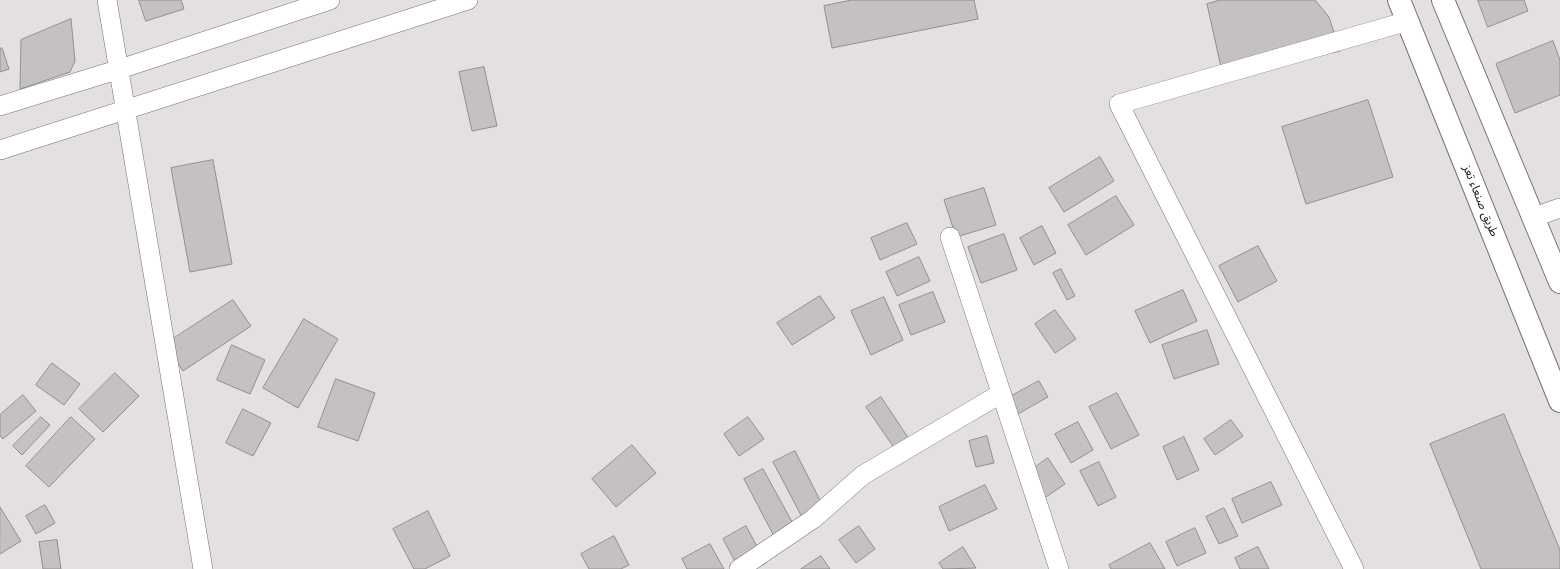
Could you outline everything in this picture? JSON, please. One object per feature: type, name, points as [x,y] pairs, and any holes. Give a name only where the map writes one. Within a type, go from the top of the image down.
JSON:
[{"type":"highway","name":"طريق صنعاء تعز","points":[[1399,0],[1560,401]]},
{"type":"highway","points":[[1443,0],[1532,218],[1560,282]]},
{"type":"street","points":[[107,0],[120,69],[203,569]]},
{"type":"street","points":[[0,106],[120,69],[330,0]]},
{"type":"street","points":[[0,150],[468,0]]},
{"type":"street","points":[[1354,569],[1119,104],[1408,22]]},
{"type":"street","points":[[1532,218],[1560,208]]},
{"type":"street","points":[[950,237],[1000,394],[1059,569]]},
{"type":"street","points":[[739,569],[812,519],[863,475],[1000,394]]},
{"type":"building","points":[[139,0],[181,0],[184,9],[146,21]]},
{"type":"building","points":[[852,0],[974,0],[978,19],[832,48],[824,6]]},
{"type":"building","points":[[1221,0],[1315,0],[1329,17],[1340,51],[1223,76],[1207,4]]},
{"type":"building","points":[[1478,0],[1524,0],[1528,11],[1488,27]]},
{"type":"building","points":[[71,19],[75,61],[70,72],[20,89],[21,40]]},
{"type":"building","points":[[1553,41],[1560,60],[1560,95],[1515,113],[1496,64]]},
{"type":"building","points":[[2,48],[9,69],[0,72],[0,49]]},
{"type":"building","points":[[484,67],[497,126],[472,131],[459,72]]},
{"type":"building","points":[[1368,100],[1393,177],[1306,204],[1282,127]]},
{"type":"building","points":[[1100,157],[1114,181],[1064,212],[1049,188]]},
{"type":"building","points":[[213,160],[232,264],[190,272],[171,168]]},
{"type":"building","points":[[984,188],[996,225],[956,237],[944,200]]},
{"type":"building","points":[[1116,196],[1134,225],[1086,255],[1068,225]]},
{"type":"building","points":[[907,223],[917,244],[880,260],[871,238]]},
{"type":"building","points":[[1042,226],[1056,253],[1034,265],[1020,238]]},
{"type":"building","points":[[1004,234],[1017,270],[981,283],[968,247]]},
{"type":"building","points":[[1258,246],[1277,281],[1238,302],[1219,266]]},
{"type":"building","points":[[919,257],[930,281],[897,296],[886,272]]},
{"type":"building","points":[[1061,269],[1075,296],[1067,300],[1053,273]]},
{"type":"building","points":[[1183,290],[1197,321],[1150,343],[1135,311]]},
{"type":"building","points":[[933,292],[945,322],[911,335],[899,305]]},
{"type":"building","points":[[820,296],[835,318],[792,345],[777,323]]},
{"type":"building","points":[[884,297],[903,340],[871,355],[851,311]]},
{"type":"building","points":[[233,300],[251,326],[183,371],[165,344]]},
{"type":"building","points":[[1055,310],[1076,339],[1055,353],[1035,324]]},
{"type":"building","points":[[304,319],[338,339],[298,408],[263,388]]},
{"type":"building","points":[[1207,330],[1219,364],[1174,379],[1162,345]]},
{"type":"building","points":[[232,345],[265,360],[250,394],[217,380]]},
{"type":"building","points":[[52,363],[80,384],[64,405],[36,385]]},
{"type":"building","points":[[115,373],[139,396],[103,432],[79,409]]},
{"type":"building","points":[[336,379],[375,393],[358,441],[318,427]]},
{"type":"building","points":[[1039,381],[1048,397],[1016,415],[1006,399]]},
{"type":"building","points":[[1117,393],[1139,435],[1111,449],[1089,407]]},
{"type":"building","points":[[23,395],[36,411],[3,439],[0,436],[0,415]]},
{"type":"building","points":[[881,397],[913,445],[899,455],[866,407]]},
{"type":"building","points":[[243,409],[271,423],[253,456],[226,443]]},
{"type":"building","points":[[1504,414],[1560,550],[1560,569],[1481,569],[1430,444]]},
{"type":"building","points":[[41,417],[50,425],[22,455],[13,446]]},
{"type":"building","points":[[71,417],[95,439],[49,487],[26,466]]},
{"type":"building","points":[[748,417],[764,439],[739,456],[724,434]]},
{"type":"building","points":[[1231,420],[1243,436],[1215,455],[1204,439]]},
{"type":"building","points":[[1078,422],[1093,450],[1071,463],[1055,434]]},
{"type":"building","points":[[987,436],[994,463],[976,467],[969,441]]},
{"type":"building","points":[[1184,437],[1199,470],[1177,480],[1163,447]]},
{"type":"building","points":[[632,445],[656,473],[616,507],[592,479]]},
{"type":"building","points":[[795,451],[824,508],[803,519],[773,462]]},
{"type":"building","points":[[1048,458],[1065,484],[1040,501],[1023,476]]},
{"type":"building","points":[[1099,462],[1116,497],[1098,506],[1080,471]]},
{"type":"building","points":[[763,469],[796,529],[776,540],[744,479]]},
{"type":"building","points":[[1271,482],[1282,505],[1242,523],[1232,499]]},
{"type":"building","points":[[985,485],[997,509],[949,531],[939,507]]},
{"type":"building","points":[[45,505],[55,523],[36,534],[26,516]]},
{"type":"building","points":[[0,507],[21,541],[0,554]]},
{"type":"building","points":[[1224,508],[1238,536],[1219,544],[1206,517]]},
{"type":"building","points":[[428,511],[450,556],[425,569],[414,569],[393,529]]},
{"type":"building","points":[[746,526],[766,563],[755,569],[739,569],[723,539]]},
{"type":"building","points":[[859,526],[875,549],[856,563],[839,540]]},
{"type":"building","points":[[1195,528],[1206,553],[1177,566],[1166,542]]},
{"type":"building","points":[[614,536],[629,565],[621,569],[589,569],[581,554]]},
{"type":"building","points":[[57,540],[61,569],[43,569],[39,542]]},
{"type":"building","points":[[1150,543],[1165,569],[1111,569],[1109,565]]},
{"type":"building","points":[[710,544],[724,569],[687,569],[682,559]]},
{"type":"building","points":[[963,547],[976,568],[943,569],[939,563]]},
{"type":"building","points":[[1258,547],[1269,569],[1240,569],[1235,558]]},
{"type":"building","points":[[821,556],[830,569],[801,569]]}]
